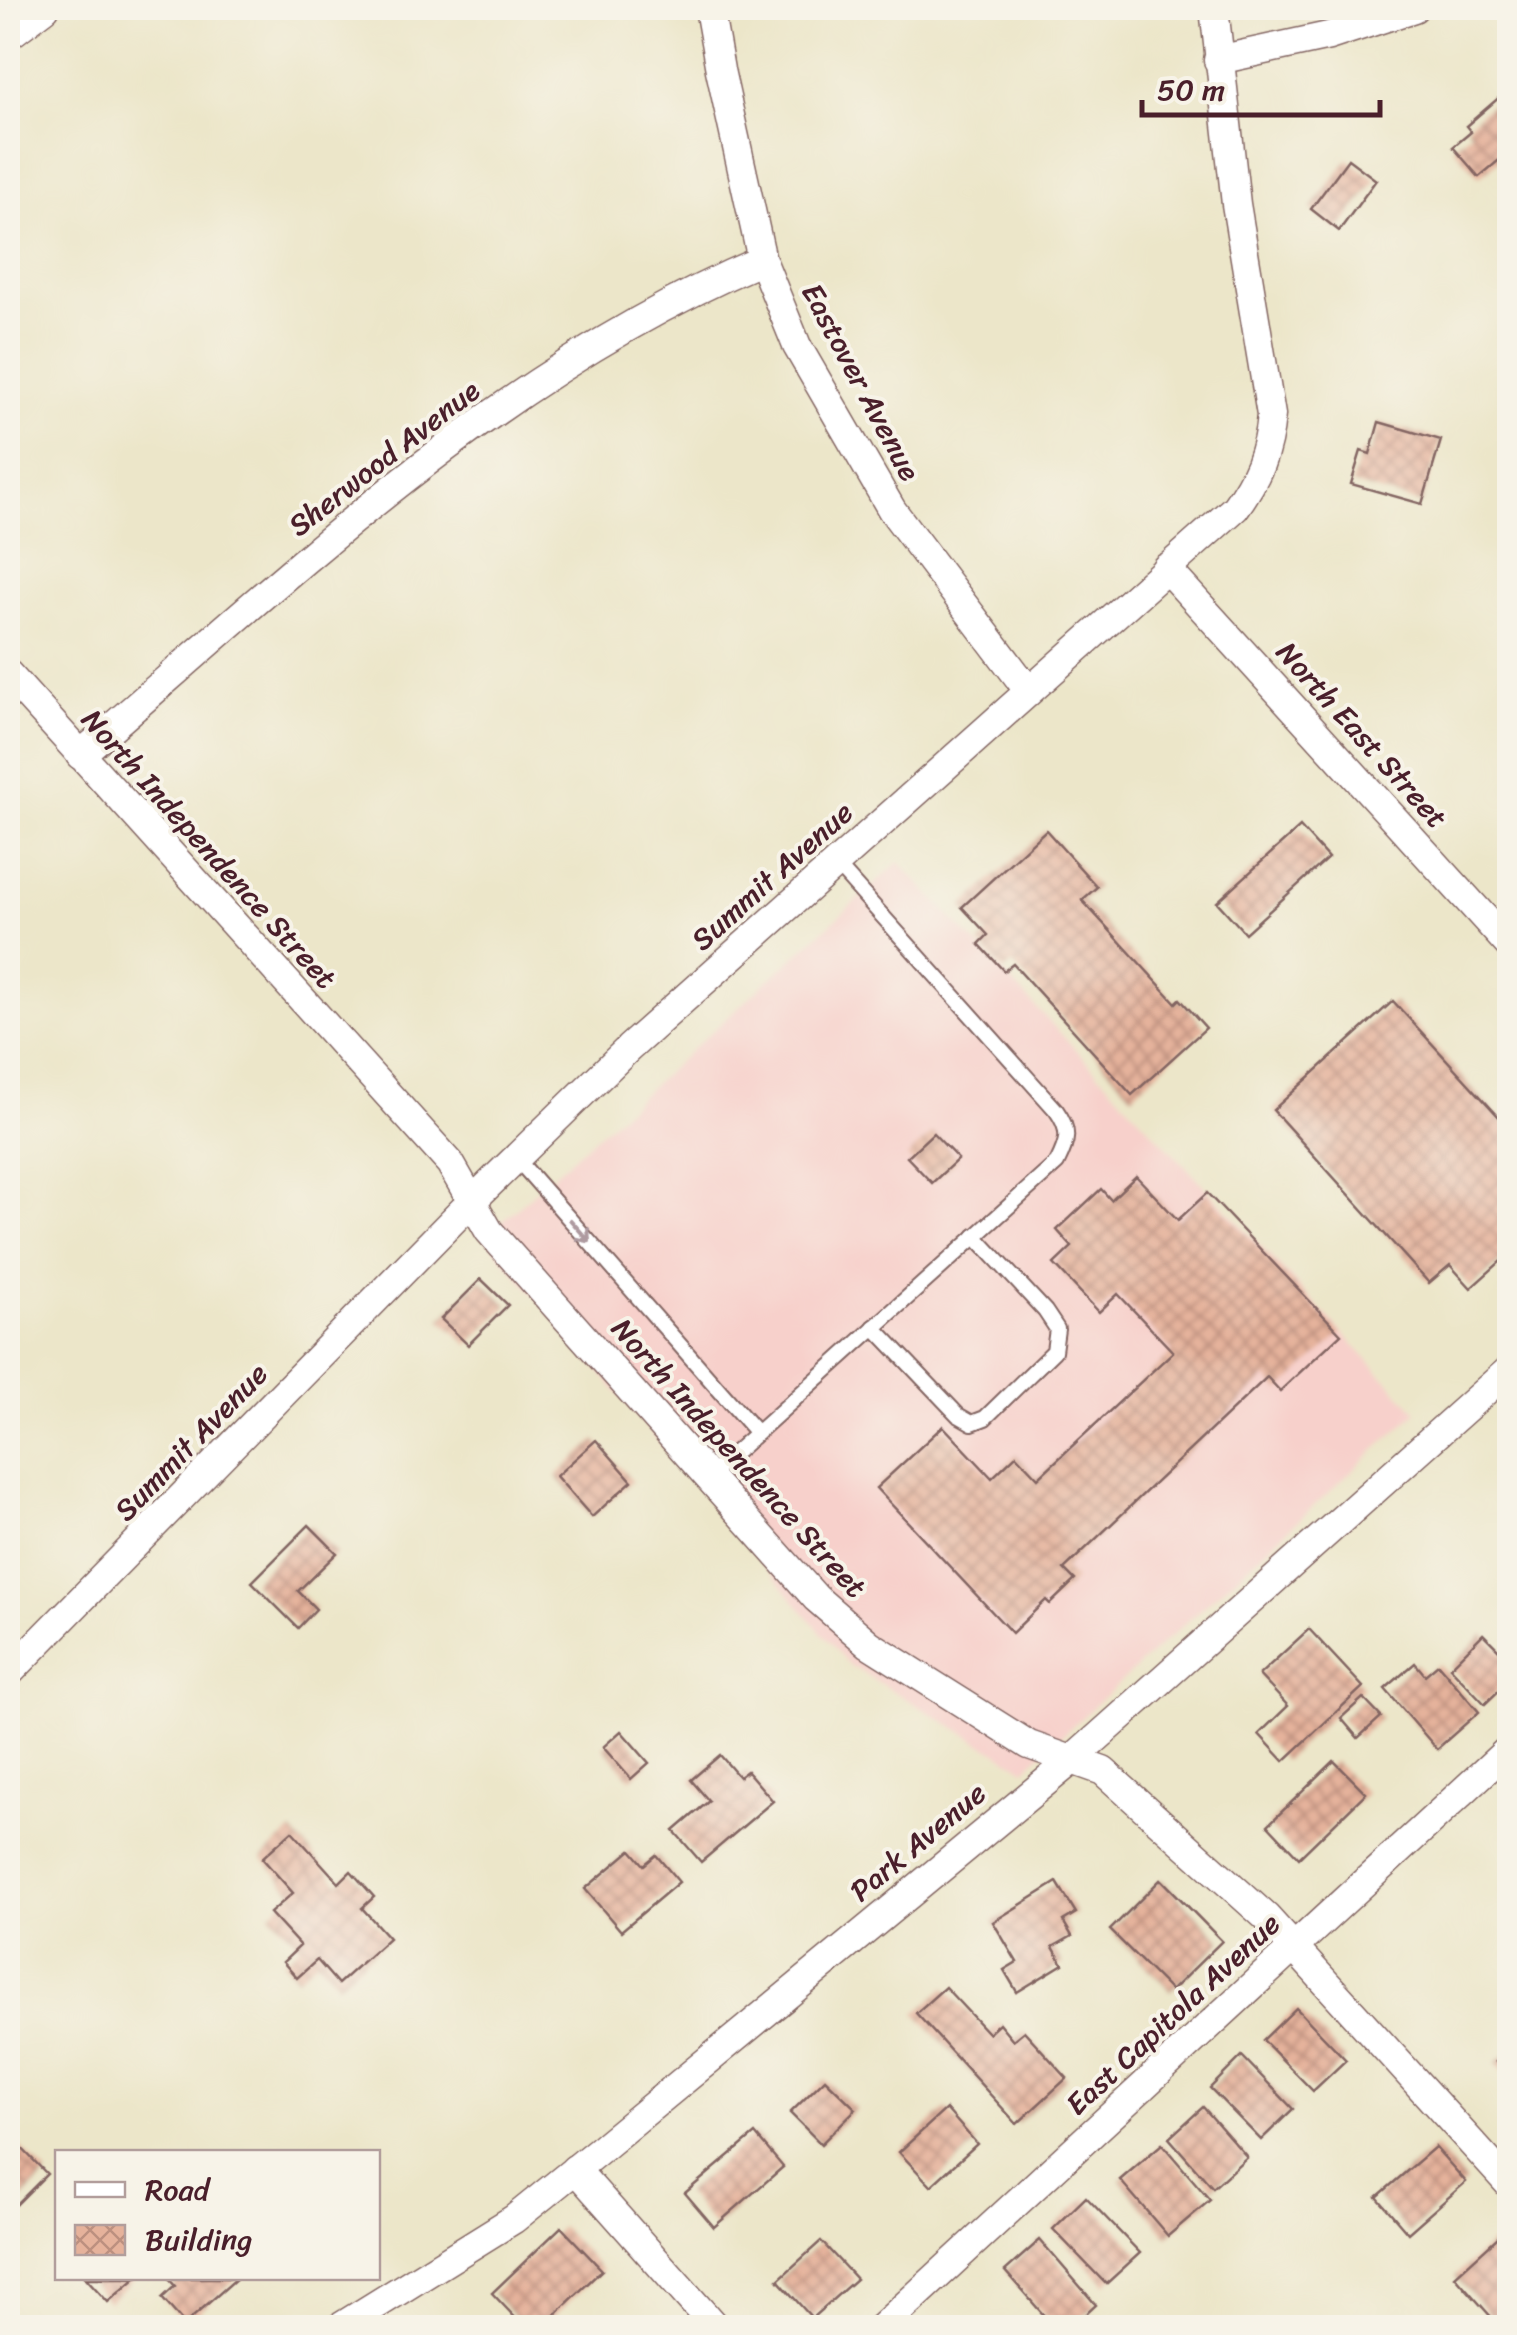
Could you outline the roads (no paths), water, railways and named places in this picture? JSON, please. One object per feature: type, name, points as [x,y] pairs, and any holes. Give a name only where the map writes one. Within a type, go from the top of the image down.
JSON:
[{"type":"street","points":[[8,36],[45,8]]},
{"type":"street","name":"Eastover Avenue","points":[[709,8],[762,260],[797,346],[892,510],[1028,690]]},
{"type":"street","name":"Summit Avenue","points":[[8,1674],[472,1201],[629,1048],[1235,508],[1256,479],[1269,441],[1268,390],[1236,204],[1214,8]]},
{"type":"street","points":[[1218,60],[1329,36],[1414,8]]},
{"type":"street","name":"Sherwood Avenue","points":[[80,755],[244,613],[483,418],[568,362],[712,282],[762,260]]},
{"type":"street","name":"North East Street","points":[[1166,568],[1510,946]]},
{"type":"street","name":"North Independence Street","points":[[8,674],[450,1163],[489,1231],[816,1598],[869,1644],[1029,1744],[1103,1771],[1266,1917],[1510,2186]]},
{"type":"street","name":"Park Avenue","points":[[339,2328],[514,2219],[1071,1761],[1510,1369]]},
{"type":"street","name":"East Capitola Avenue","points":[[881,2328],[1510,1748]]},
{"type":"street","points":[[575,2169],[716,2328]]},
{"type":"lane","points":[[708,1477],[1057,1163],[1068,1142],[1066,1124],[835,863]]},
{"type":"lane","points":[[516,1158],[757,1433]]},
{"type":"lane","points":[[874,1327],[958,1415],[972,1423],[985,1418],[1054,1352],[1057,1329],[975,1236]]}]
